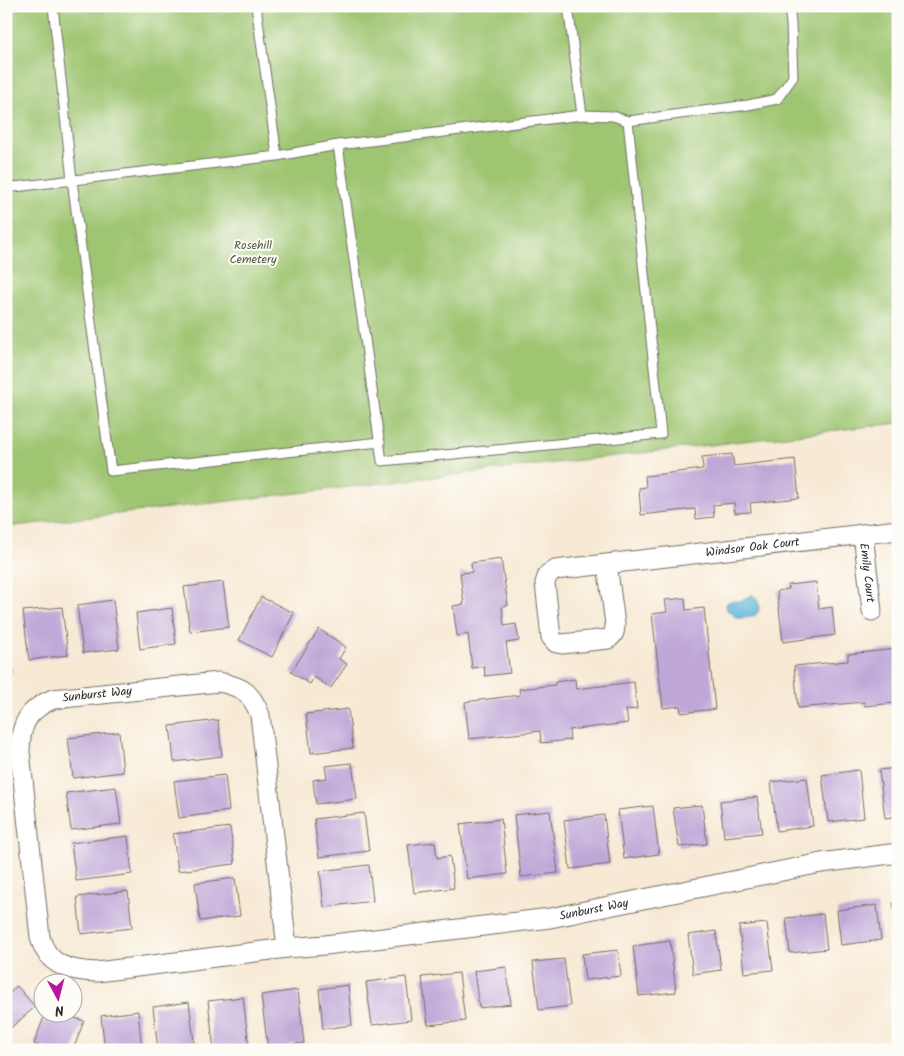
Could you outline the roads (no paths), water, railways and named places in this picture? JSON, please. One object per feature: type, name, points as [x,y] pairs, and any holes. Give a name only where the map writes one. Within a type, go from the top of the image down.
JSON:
[{"type":"street","name":"Windsor Oak Court","points":[[607,564],[615,631],[612,636],[608,639],[556,643],[551,637],[545,584],[548,574],[555,570],[898,530]]},
{"type":"street","name":"Emily Court","points":[[863,534],[872,611]]},
{"type":"street","name":"Sunburst Way","points":[[287,948],[260,715],[254,701],[246,692],[234,685],[219,682],[53,699],[40,704],[30,714],[20,737],[20,752],[40,937],[42,947],[47,955],[68,968],[81,972],[97,972],[550,918],[821,863],[898,853]]},
{"type":"lane","points":[[53,6],[72,180],[111,471],[380,442]]},
{"type":"lane","points":[[256,6],[277,156]]},
{"type":"lane","points":[[568,6],[582,116]]},
{"type":"lane","points":[[6,188],[277,156],[338,145],[582,116],[613,116],[628,121],[777,100],[793,77],[789,6]]},
{"type":"lane","points":[[338,145],[382,461],[661,434],[628,121]]},
{"type":"water","points":[[753,595],[757,600],[759,609],[753,616],[736,618],[727,610],[726,604],[730,601],[742,601]]},
{"type":"park label","name":"Rosehill Cemetery","points":[[253,252]]}]
